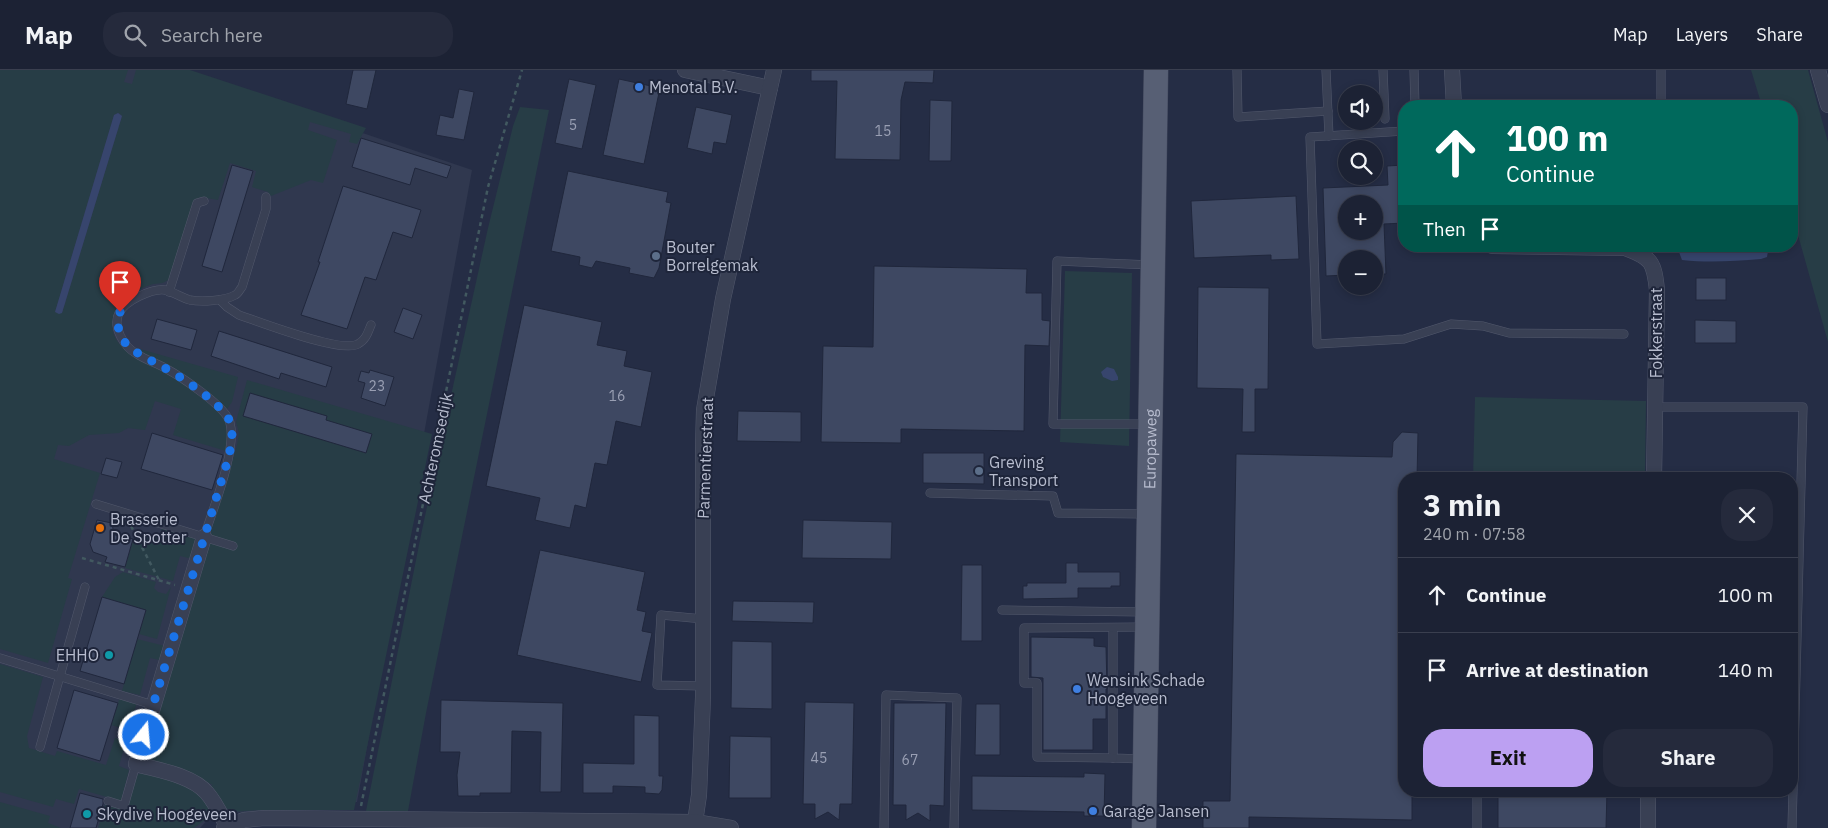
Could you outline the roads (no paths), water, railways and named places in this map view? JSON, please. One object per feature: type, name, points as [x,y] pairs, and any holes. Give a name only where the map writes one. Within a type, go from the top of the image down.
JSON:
[{"type":"main road","name":"Europaweg","points":[[1144,828],[1156,70]]},
{"type":"street","points":[[685,70],[770,88]]},
{"type":"street","name":"Parmentierstraat","points":[[695,822],[703,686],[704,410],[723,298],[774,70]]},
{"type":"street","points":[[1452,70],[1454,100]]},
{"type":"street","points":[[1818,70],[1828,105]]},
{"type":"street","name":"Fokkerstraat","points":[[1648,252],[1655,270],[1657,290],[1654,472]]},
{"type":"street","points":[[204,537],[136,764],[200,785],[210,796],[225,827],[244,820],[264,818],[358,824],[660,825],[695,822],[731,828]]},
{"type":"street","points":[[1648,797],[1648,828]]},
{"type":"lane","points":[[1237,70],[1238,117],[1328,110]]},
{"type":"lane","points":[[1326,70],[1329,136]]},
{"type":"lane","points":[[1384,70],[1385,119]]},
{"type":"lane","points":[[1414,70],[1415,100]]},
{"type":"lane","points":[[1661,70],[1661,100]]},
{"type":"lane","points":[[1398,131],[1310,137],[1317,344],[1404,339],[1451,324],[1483,326],[1509,333],[1624,334]]},
{"type":"lane","points":[[204,537],[229,456],[232,435],[230,420],[217,405],[191,384],[165,368],[136,354],[121,338],[116,323],[120,312],[127,303],[147,293],[164,290],[190,300],[220,300],[236,295],[242,286],[266,209],[266,197]]},
{"type":"lane","points":[[169,292],[197,203],[204,201]]},
{"type":"lane","points":[[1150,424],[1054,424],[1054,414],[1057,262],[1153,265]]},
{"type":"lane","points":[[220,300],[239,315],[328,344],[346,347],[358,345],[366,336],[371,325]]},
{"type":"lane","points":[[1655,407],[1803,407],[1798,598]]},
{"type":"lane","points":[[930,493],[1052,496],[1058,513],[1149,514]]},
{"type":"lane","points":[[96,504],[233,546]]},
{"type":"lane","points":[[40,747],[85,587]]},
{"type":"lane","points":[[1002,610],[1147,620]]},
{"type":"lane","points":[[703,619],[661,615],[657,685],[703,686]]},
{"type":"lane","points":[[1145,759],[1037,757],[1037,683],[1024,683],[1024,628],[1113,628],[1147,620]]},
{"type":"lane","points":[[1113,628],[1114,758]]},
{"type":"lane","points":[[0,658],[154,705]]},
{"type":"lane","points":[[884,828],[886,695],[957,698],[954,828]]},
{"type":"lane","points":[[108,801],[124,806],[136,764]]},
{"type":"lane","points":[[1477,797],[1477,828]]},
{"type":"lane","points":[[1792,828],[1793,797]]},
{"type":"water","points":[[118,113],[122,116],[62,313],[59,314],[55,312],[114,115]]},
{"type":"water","points":[[1679,252],[1768,252],[1767,257],[1761,259],[1722,261],[1682,260]]},
{"type":"water","points":[[1107,367],[1114,369],[1118,380],[1112,381],[1103,377],[1101,372]]},
{"type":"place","name":"Menotal B.V.","points":[[639,87]]},
{"type":"place","name":"Bouter Borrelgemak","points":[[656,256]]},
{"type":"place","name":"Greving Transport","points":[[979,471]]},
{"type":"place","name":"Brasserie De Spotter","points":[[100,528]]},
{"type":"place","name":"EHHO","points":[[109,655]]},
{"type":"place","name":"Wensink Schade Hoogeveen","points":[[1077,689]]},
{"type":"place","name":"Garage Jansen","points":[[1093,811]]},
{"type":"place","name":"Skydive Hoogeveen","points":[[87,814]]}]
